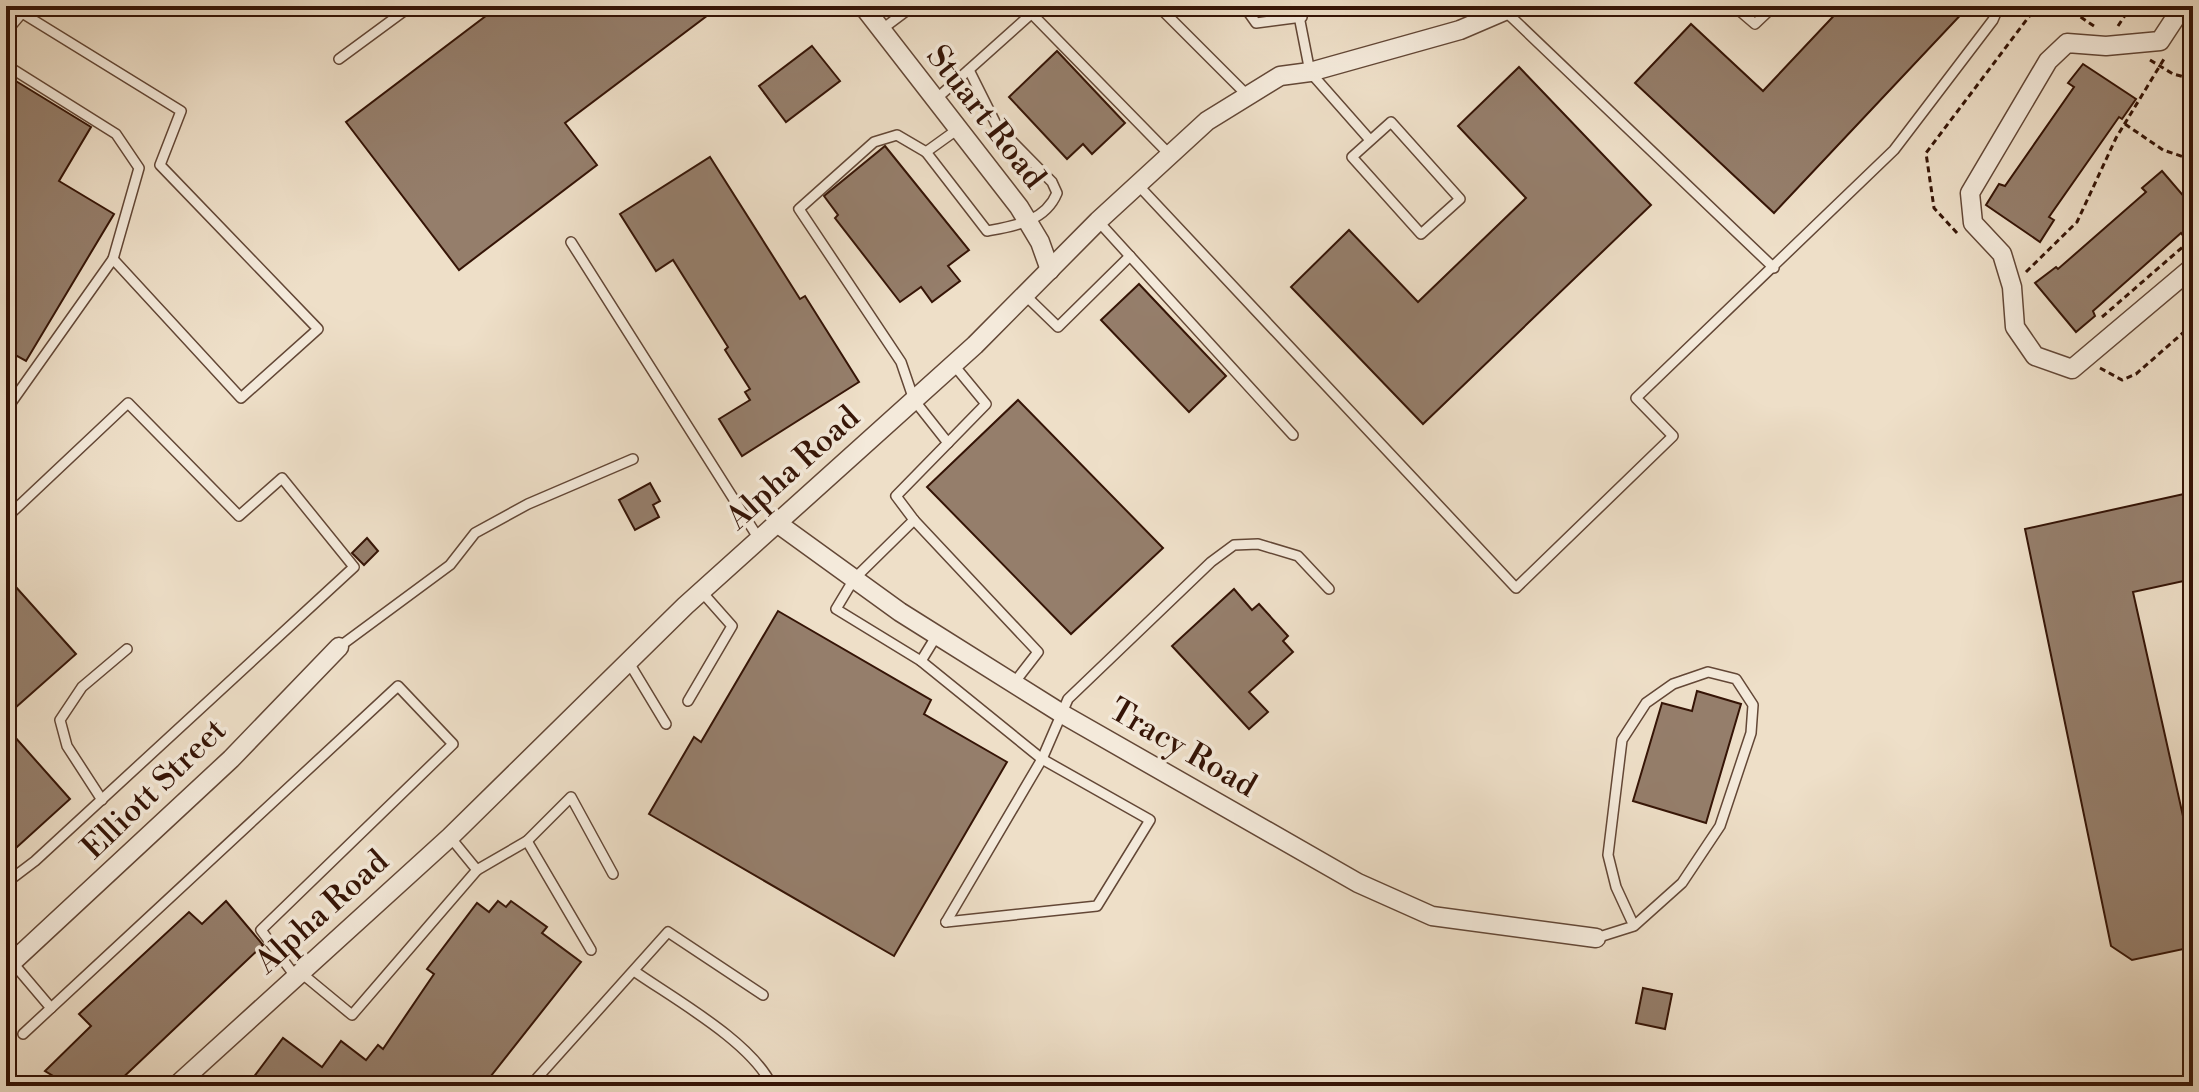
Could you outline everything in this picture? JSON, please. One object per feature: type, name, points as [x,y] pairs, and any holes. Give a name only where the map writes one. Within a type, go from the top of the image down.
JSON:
[{"type":"street","name":"Stuart Road","points":[[863,6],[1028,223],[1050,270]]},
{"type":"street","points":[[2183,6],[2160,41],[2106,46],[2067,43],[2048,61],[1970,193],[1973,223],[2002,254],[2012,287],[2015,327],[2035,356],[2072,369],[2193,267]]},
{"type":"street","name":"Alpha Road","points":[[176,1086],[450,837],[701,591],[953,364],[1098,221],[1207,121],[1246,94],[1280,76],[1310,72],[1460,30],[1511,8]]},
{"type":"street","name":"Tracy Road","points":[[777,523],[937,635],[1064,715],[1358,883],[1432,916],[1596,938]]},
{"type":"street","name":"Elliott Street","points":[[8,962],[231,759],[339,647]]},
{"type":"lane","points":[[339,59],[411,6]]},
{"type":"lane","points":[[881,30],[913,6]]},
{"type":"lane","points":[[935,100],[1040,6]]},
{"type":"lane","points":[[1158,6],[1246,94]]},
{"type":"lane","points":[[1244,6],[1256,23],[1302,17]]},
{"type":"lane","points":[[1297,6],[1302,17],[1310,72],[1370,140]]},
{"type":"lane","points":[[1734,6],[1755,24],[1774,6]]},
{"type":"lane","points":[[1138,185],[1516,588],[1673,436],[1636,398],[1894,150],[1993,20],[1999,6]]},
{"type":"lane","points":[[1511,8],[1774,268]]},
{"type":"lane","points":[[6,32],[22,13],[181,111],[160,165],[318,329],[241,398],[113,259]]},
{"type":"lane","points":[[1032,14],[1170,155]]},
{"type":"lane","points":[[6,65],[116,134],[139,168],[113,259],[6,410]]},
{"type":"lane","points":[[948,443],[914,400],[901,362],[799,209],[874,142],[897,135],[926,152],[987,231],[1028,223],[1052,204],[1057,193],[1052,182],[992,119],[969,70]]},
{"type":"lane","points":[[1391,122],[1460,199],[1421,234],[1352,157],[1370,140],[1391,122]]},
{"type":"lane","points":[[926,152],[958,129]]},
{"type":"lane","points":[[1098,221],[1293,435]]},
{"type":"lane","points":[[571,242],[759,539]]},
{"type":"lane","points":[[1025,295],[1058,327],[1130,256]]},
{"type":"lane","points":[[953,364],[986,404],[896,496],[914,520],[1038,652],[1014,683]]},
{"type":"lane","points":[[6,518],[128,403],[239,516],[282,478],[354,567],[102,800],[6,883]]},
{"type":"lane","points":[[339,647],[450,565],[475,533],[528,504],[633,459]]},
{"type":"lane","points":[[914,520],[854,579],[836,609],[921,661],[1042,759],[1150,820],[1097,906],[946,922],[1042,759],[1064,715],[1068,699],[1211,562],[1234,545],[1258,544],[1298,556],[1329,589]]},
{"type":"lane","points":[[688,701],[732,626],[701,591]]},
{"type":"lane","points":[[921,661],[937,635]]},
{"type":"lane","points":[[102,800],[67,746],[60,720],[82,687],[127,649]]},
{"type":"lane","points":[[628,661],[666,724]]},
{"type":"lane","points":[[1596,938],[1634,926],[1682,883],[1720,826],[1751,733],[1753,705],[1736,679],[1708,672],[1673,684],[1646,703],[1622,740],[1608,855],[1616,887],[1634,926]]},
{"type":"lane","points":[[23,1034],[398,686],[453,744],[261,930],[298,974],[352,1015],[477,870],[527,841],[571,797],[613,874]]},
{"type":"lane","points":[[450,837],[477,870]]},
{"type":"lane","points":[[527,841],[591,950]]},
{"type":"lane","points":[[530,1086],[668,932],[763,995]]},
{"type":"lane","points":[[8,962],[51,1008]]},
{"type":"lane","points":[[634,971],[735,1044],[766,1074],[772,1086]]},
{"type":"path","points":[[1968,242],[1945,224],[1934,208],[1926,153],[2037,6]]},
{"type":"path","points":[[2064,6],[2099,29]]},
{"type":"path","points":[[2111,36],[2131,6]]},
{"type":"path","points":[[2019,276],[2077,222],[2125,124],[2168,54]]},
{"type":"path","points":[[2142,55],[2160,67],[2193,79]]},
{"type":"path","points":[[2125,124],[2163,150],[2193,160]]},
{"type":"path","points":[[2097,322],[2193,238]]},
{"type":"path","points":[[2091,370],[2100,368],[2122,380],[2136,374],[2193,324]]},
{"type":"building","points":[[499,6],[720,6],[565,123],[597,165],[459,270],[346,122]]},
{"type":"building","points":[[1843,6],[1969,6],[1774,213],[1635,83],[1691,24],[1763,91]]},
{"type":"building","points":[[812,46],[840,81],[786,122],[759,86]]},
{"type":"building","points":[[1057,51],[1125,123],[1092,154],[1083,144],[1067,159],[1009,97]]},
{"type":"building","points":[[2083,64],[2136,99],[2122,119],[2119,117],[2049,217],[2054,220],[2040,242],[1986,205],[1999,184],[2005,186],[2074,87],[2068,83]]},
{"type":"building","points":[[1519,67],[1651,205],[1423,424],[1291,287],[1349,230],[1418,302],[1526,198],[1458,126]]},
{"type":"building","points":[[6,75],[91,127],[59,181],[114,214],[26,361],[6,350]]},
{"type":"building","points":[[885,146],[969,250],[948,266],[960,281],[932,302],[921,287],[900,302],[835,218],[838,215],[824,196]]},
{"type":"building","points":[[710,157],[800,299],[805,296],[859,382],[742,456],[719,419],[750,400],[745,392],[750,389],[725,350],[728,347],[673,260],[656,271],[620,214]]},
{"type":"building","points":[[2162,171],[2193,207],[2193,230],[2184,237],[2181,233],[2093,311],[2095,316],[2076,332],[2035,283],[2056,267],[2058,269],[2146,192],[2142,188]]},
{"type":"building","points":[[1139,284],[1226,376],[1189,412],[1101,320]]},
{"type":"building","points":[[1018,400],[1163,548],[1071,634],[927,487]]},
{"type":"building","points":[[650,483],[660,501],[653,505],[659,517],[635,530],[619,500]]},
{"type":"building","points":[[2193,492],[2193,579],[2133,592],[2193,861],[2193,947],[2132,960],[2111,946],[2025,529]]},
{"type":"building","points":[[367,538],[378,551],[364,565],[352,553]]},
{"type":"building","points":[[6,576],[76,654],[6,716]]},
{"type":"building","points":[[1234,589],[1252,610],[1259,604],[1288,636],[1283,641],[1293,652],[1249,692],[1268,712],[1249,729],[1172,646]]},
{"type":"building","points":[[778,611],[931,700],[924,714],[1007,762],[894,956],[649,814],[694,737],[701,742]]},
{"type":"building","points":[[1697,691],[1741,704],[1706,823],[1633,801],[1662,703],[1692,711]]},
{"type":"building","points":[[6,727],[70,799],[6,857]]},
{"type":"building","points":[[226,901],[263,945],[114,1086],[70,1086],[45,1071],[91,1026],[79,1014],[189,912],[202,924]]},
{"type":"building","points":[[498,901],[506,907],[511,901],[547,927],[542,933],[581,962],[483,1086],[247,1086],[283,1038],[322,1067],[341,1041],[366,1060],[378,1045],[383,1049],[434,974],[427,969],[477,903],[489,912]]},
{"type":"building","points":[[1643,988],[1672,994],[1665,1029],[1636,1023]]}]
